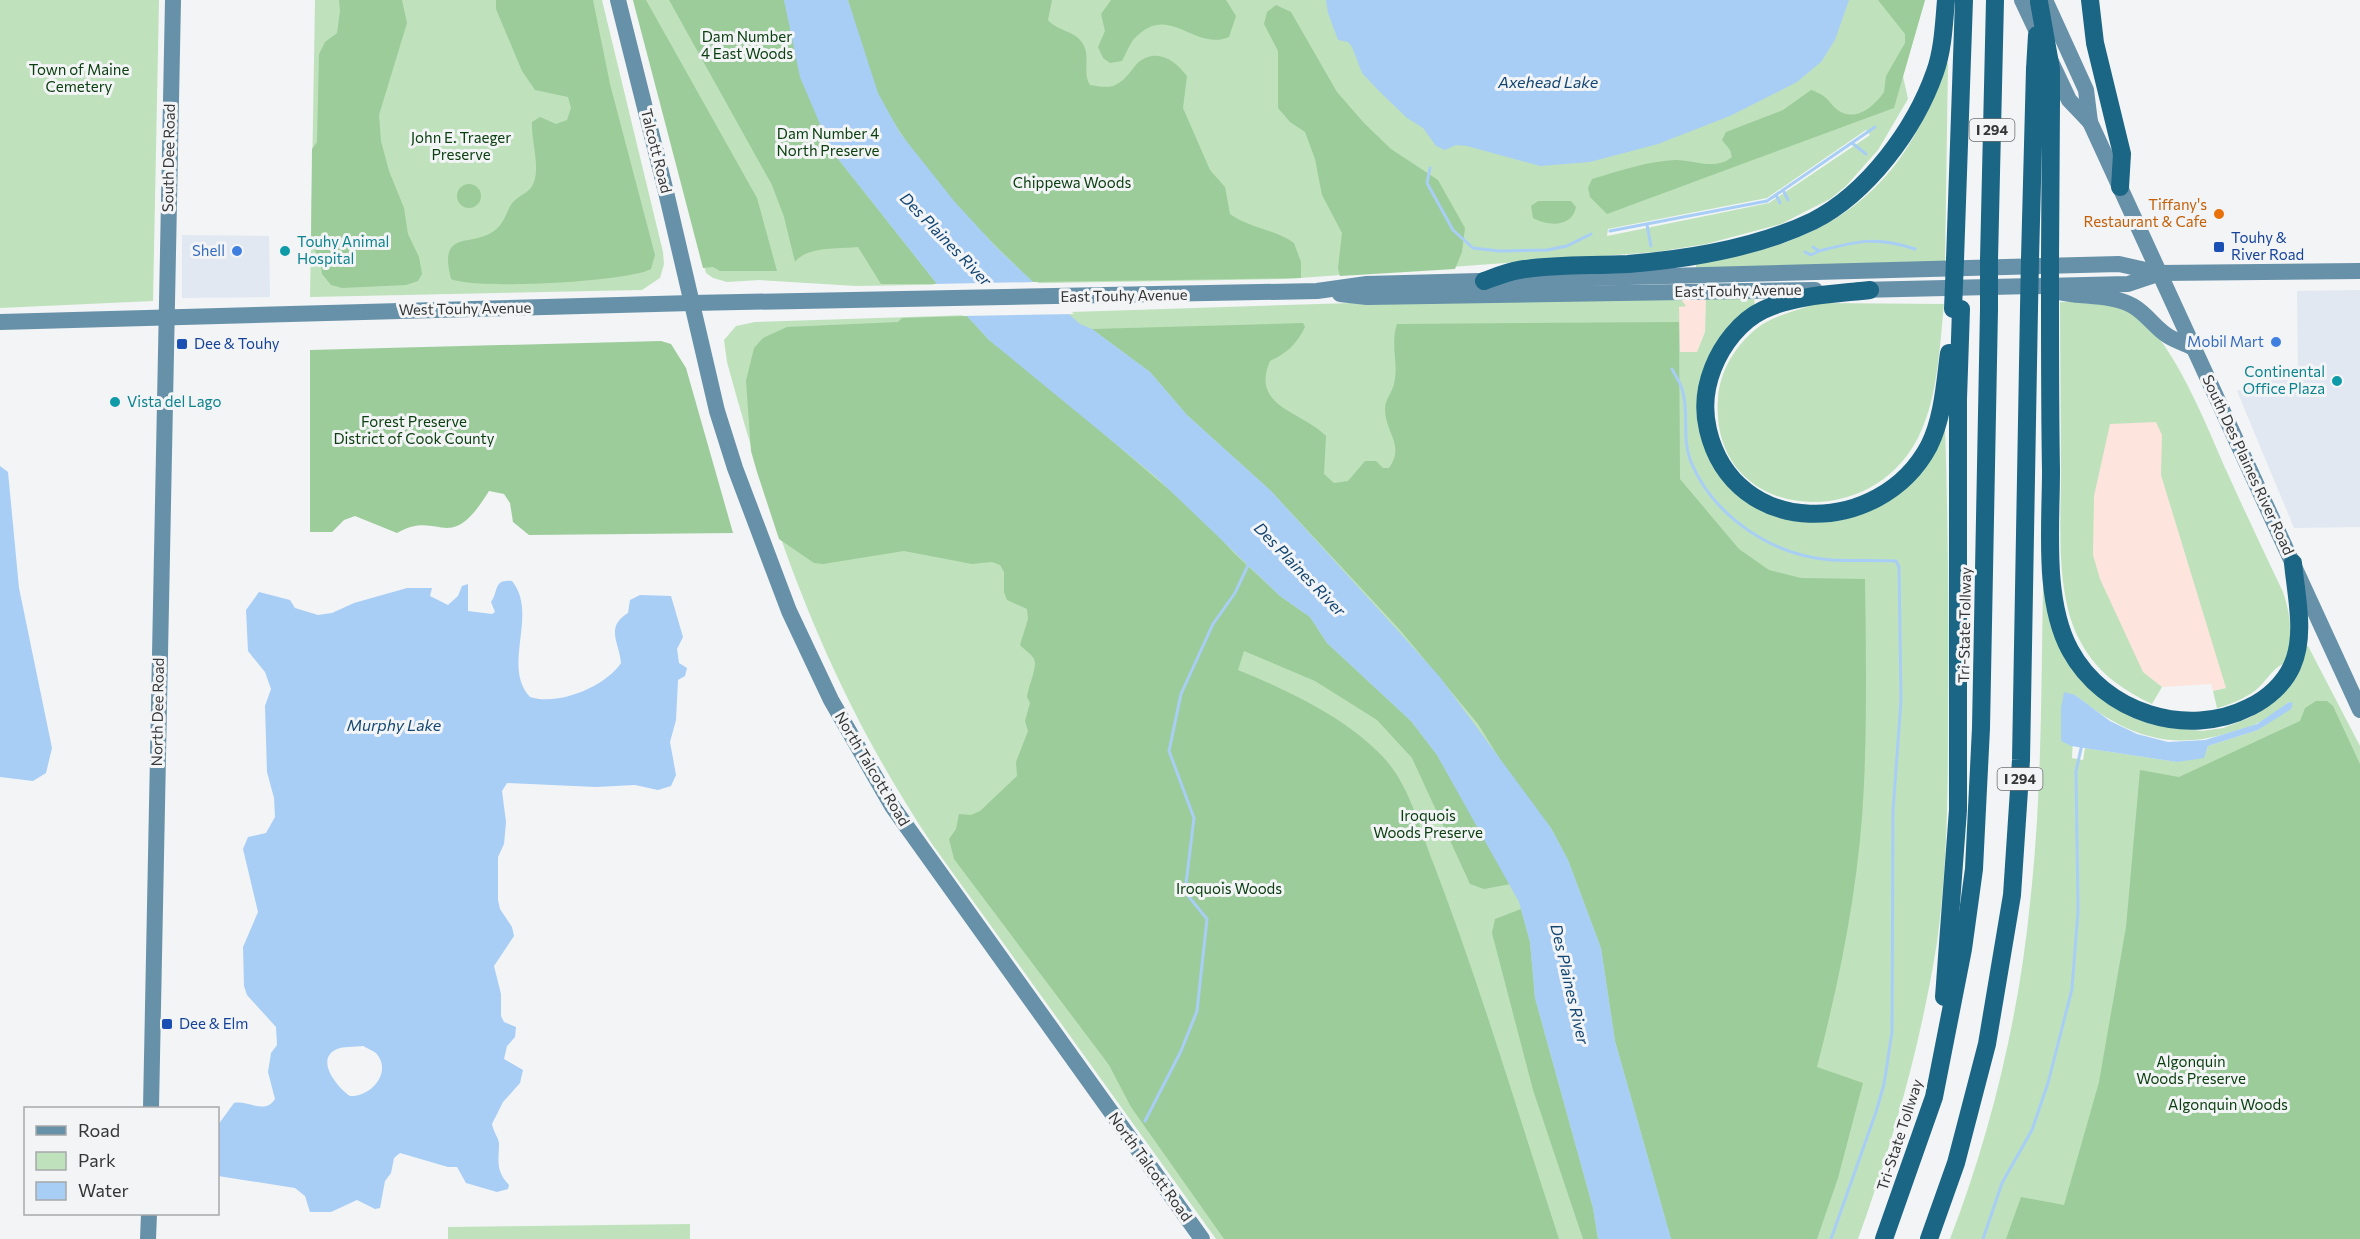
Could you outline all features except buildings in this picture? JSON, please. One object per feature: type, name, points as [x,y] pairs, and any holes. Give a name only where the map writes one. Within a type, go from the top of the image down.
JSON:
[{"type":"highway","points":[[1484,281],[1517,270],[1628,264],[1710,253],[1771,238],[1827,213],[1864,183],[1903,135],[1915,114],[1935,72],[1946,0]]},
{"type":"highway","points":[[1942,1050],[1945,958],[1958,810],[1957,309],[1966,124],[1963,63],[1964,0]]},
{"type":"highway","name":"Tri-State Tollway","points":[[1884,1239],[1934,1097],[1963,949],[1974,869],[1981,728],[1995,0]]},
{"type":"highway","points":[[2036,0],[2051,69],[2050,560],[2056,607],[2070,649],[2093,680],[2127,705],[2167,720],[2192,723],[2217,719],[2258,703],[2284,680],[2297,651],[2299,627],[2293,563]]},
{"type":"highway","name":"I 294","points":[[1929,1239],[1956,1162],[1987,1044],[2012,895],[2020,760],[2036,0]]},
{"type":"highway","points":[[2090,0],[2095,43],[2122,154],[2120,187]]},
{"type":"highway","points":[[1870,290],[1812,297],[1762,311],[1728,341],[1714,364],[1707,382],[1705,401],[1711,443],[1727,471],[1754,498],[1793,513],[1807,515],[1840,512],[1882,495],[1910,473],[1929,446],[1935,430],[1957,309]]},
{"type":"main road","name":"South Dee Road","points":[[165,316],[173,0]]},
{"type":"main road","name":"Talcott Road","points":[[618,0],[692,303]]},
{"type":"main road","name":"South Des Plaines River Road","points":[[2036,0],[2069,99],[2090,122],[2360,710]]},
{"type":"main road","name":"East Touhy Avenue","points":[[930,301],[1317,291],[1367,284],[2119,264],[2159,273],[2360,271]]},
{"type":"main road","name":"East Touhy Avenue","points":[[1317,291],[1367,297],[1870,290],[2128,284],[2159,273]]},
{"type":"main road","points":[[2037,286],[2075,297],[2111,299],[2132,305],[2154,321],[2167,335],[2194,348]]},
{"type":"main road","name":"West Touhy Avenue","points":[[0,322],[692,303],[930,301]]},
{"type":"main road","name":"North Talcott Road","points":[[692,303],[717,411],[738,477],[789,611],[831,700],[892,806],[1202,1239]]},
{"type":"main road","name":"North Dee Road","points":[[151,1107],[165,316]]},
{"type":"main road","points":[[148,1239],[149,1215]]},
{"type":"shaded area","points":[[182,235],[269,236],[270,297],[182,298]]},
{"type":"shaded area","points":[[2360,290],[2360,527],[2294,528],[2237,391],[2298,369],[2297,291]]},
{"type":"shaded area","points":[[1679,297],[1706,298],[1705,332],[1697,352],[1679,352]]},
{"type":"shaded area","points":[[2127,327],[2249,682],[2213,691],[2211,684],[2162,687],[2107,644],[2078,563]]},
{"type":"green space","name":"Town of Maine Cemetery","points":[[0,0],[159,0],[153,301],[0,308]]},
{"type":"green space","name":"John E. Traeger Preserve","points":[[315,0],[602,0],[663,252],[664,264],[660,278],[642,290],[310,297]]},
{"type":"green space","points":[[339,0],[402,0],[407,23],[379,115],[381,141],[389,171],[404,208],[408,234],[419,257],[422,274],[418,281],[406,285],[342,288],[331,285],[322,274],[320,260],[311,242],[312,149],[317,142],[319,54],[325,42],[337,33]]},
{"type":"green space","points":[[496,0],[593,0],[610,84],[655,255],[651,269],[613,278],[551,283],[489,284],[451,279],[448,263],[449,252],[453,246],[494,231],[514,201],[532,186],[536,175],[536,160],[532,122],[540,117],[556,124],[567,120],[571,108],[568,97],[535,90],[522,71],[496,9]]},
{"type":"green space","name":"Dam Number 4 North Preserve","points":[[633,0],[1925,0],[1903,76],[1908,99],[1878,150],[1846,186],[1830,199],[1781,224],[1706,244],[1656,252],[1286,279],[856,286],[760,280],[727,282],[713,278],[706,273]],"holes":[[[1866,130],[1870,135],[1769,203],[1607,236],[1608,229],[1767,198]]]},
{"type":"green space","name":"Dam Number 4 East Woods","points":[[633,0],[646,0],[757,198],[777,271],[720,271],[713,267],[703,268]]},
{"type":"green space","name":"Dam Number 4 East Woods","points":[[669,0],[784,0],[831,150],[937,284],[881,284],[858,247],[815,251],[807,253],[795,262],[784,217],[772,185]]},
{"type":"green space","name":"Chippewa Woods","points":[[848,0],[1052,0],[1048,20],[1077,37],[1084,45],[1087,57],[1086,74],[1090,85],[1113,86],[1122,81],[1140,61],[1147,57],[1160,56],[1172,61],[1187,76],[1183,108],[1210,170],[1225,187],[1230,214],[1294,243],[1301,262],[1301,278],[1033,282],[948,195],[894,122],[869,73]]},
{"type":"green space","points":[[1111,0],[1226,0],[1236,16],[1229,37],[1216,40],[1204,38],[1170,25],[1158,25],[1146,29],[1133,40],[1122,61],[1110,63],[1103,58],[1098,47],[1105,31],[1101,14]]},
{"type":"green space","points":[[1878,0],[1925,0],[1894,108],[1607,214],[1590,197],[1588,188],[1592,179],[1634,167],[1676,160],[1704,164],[1725,161],[1732,157],[1730,150],[1722,140],[1726,132],[1783,110],[1811,90],[1823,95],[1841,112],[1854,114],[1865,110],[1884,92],[1886,76],[1905,43],[1905,34]]},
{"type":"green space","points":[[1276,5],[1291,12],[1337,92],[1364,123],[1391,149],[1438,180],[1465,228],[1462,252],[1455,269],[1340,276],[1338,268],[1342,233],[1322,195],[1315,159],[1305,132],[1290,122],[1278,108],[1278,51],[1264,24],[1267,12]]},
{"type":"green space","points":[[1945,62],[1948,63],[1945,263],[1696,269],[1696,264],[1758,251],[1794,239],[1823,226],[1849,210],[1872,191],[1891,170],[1923,120]]},
{"type":"green space","points":[[469,184],[477,188],[481,196],[477,204],[469,208],[461,204],[457,196],[461,188]]},
{"type":"green space","points":[[1538,201],[1571,201],[1576,207],[1570,219],[1552,224],[1545,223],[1533,218],[1531,206]]},
{"type":"green space","name":"Iroquois Woods Preserve","points":[[1679,297],[1686,306],[1679,307],[1680,352],[1697,352],[1705,332],[1706,298],[1754,297],[1755,307],[1701,381],[1734,490],[1755,507],[1777,517],[1801,522],[1839,521],[1861,514],[1886,502],[1945,426],[1948,766],[1941,913],[1923,1018],[1905,1092],[1858,1239],[1216,1239],[932,844],[895,786],[863,728],[834,670],[786,552],[746,428],[727,362],[724,340],[736,326],[755,322],[1351,303]]},
{"type":"green space","points":[[2060,302],[2119,307],[2136,315],[2164,344],[2189,387],[2283,592],[2290,627],[2288,662],[2275,670],[2256,690],[2237,701],[2217,708],[2213,691],[2226,688],[2161,475],[2162,435],[2156,422],[2110,424],[2094,496],[2093,555],[2100,579],[2143,672],[2162,687],[2152,704],[2119,685],[2101,670],[2085,650],[2071,621],[2063,579],[2060,534]]},
{"type":"green space","points":[[1819,303],[1944,304],[1938,368],[1932,399],[1922,429],[1900,464],[1870,488],[1835,500],[1799,501],[1766,491],[1739,471],[1722,440],[1719,388],[1725,369],[1735,351],[1756,329],[1786,313]]},
{"type":"green space","name":"Iroquois Woods","points":[[967,316],[989,340],[1041,380],[1201,517],[1234,553],[1280,596],[1310,617],[1327,643],[1411,721],[1437,755],[1511,884],[1484,889],[1470,884],[1412,758],[1377,720],[1315,681],[1244,651],[1238,670],[1297,696],[1352,730],[1384,758],[1408,795],[1468,957],[1559,1239],[1224,1239],[1131,1107],[1109,1065],[954,859],[949,839],[956,829],[959,814],[971,815],[980,811],[1017,776],[1016,762],[1028,731],[1025,721],[1030,703],[1027,697],[1035,667],[1033,657],[1020,645],[1028,619],[1027,609],[1007,600],[1004,592],[1004,572],[1000,565],[992,562],[972,564],[904,551],[823,564],[814,563],[779,539],[751,451],[746,381],[754,348],[763,338],[787,327],[898,322],[902,318]]},
{"type":"green space","points":[[1679,322],[1680,479],[1739,549],[1769,570],[1801,578],[1865,579],[1866,733],[1862,820],[1848,927],[1817,1067],[1863,1083],[1838,1178],[1817,1239],[1671,1239],[1615,1041],[1601,948],[1568,860],[1551,828],[1511,777],[1478,724],[1400,630],[1271,491],[1187,415],[1150,372],[1092,329],[1303,323],[1305,327],[1295,343],[1282,355],[1270,361],[1266,376],[1267,389],[1282,406],[1316,427],[1326,436],[1324,474],[1334,483],[1348,481],[1365,461],[1376,461],[1383,468],[1389,468],[1393,460],[1395,446],[1385,410],[1395,377],[1394,339],[1397,324]]},
{"type":"green space","name":"Forest Preserve District of Cook County","points":[[661,341],[671,344],[686,368],[733,533],[529,535],[513,522],[510,503],[504,494],[489,491],[464,522],[453,527],[424,525],[397,533],[355,516],[344,520],[332,532],[310,532],[310,350]]},
{"type":"green space","name":"Algonquin Woods","points":[[2043,585],[2046,585],[2107,702],[2131,717],[2154,725],[2202,731],[2223,728],[2251,717],[2268,707],[2303,646],[2308,646],[2360,746],[2360,1239],[1950,1239],[1978,1158],[2001,1074],[2011,1031],[2025,946],[2037,824]],"holes":[[[2075,695],[2128,729],[2166,739],[2185,740],[2206,738],[2247,728],[2266,719],[2289,702],[2293,704],[2258,730],[2208,746],[2206,752],[2178,762],[2085,748],[2083,760],[2072,758]]]},
{"type":"green space","name":"Algonquin Woods","points":[[2316,701],[2327,701],[2333,706],[2360,764],[2360,1239],[2006,1239],[2021,1197],[2064,1205],[2099,1082],[2126,927],[2140,770],[2179,777],[2300,721],[2305,708]]},
{"type":"green space","points":[[1521,909],[1530,942],[1535,998],[1593,1208],[1598,1239],[1583,1239],[1533,1090],[1492,933],[1495,919]]},
{"type":"green space","points":[[690,1224],[690,1239],[448,1239],[448,1227]]},
{"type":"water","name":"Des Plaines River","points":[[784,0],[848,0],[878,93],[900,133],[954,201],[996,247],[1033,282],[1080,324],[1092,329],[1150,372],[1187,415],[1271,491],[1439,676],[1551,828],[1568,860],[1601,948],[1615,1041],[1671,1239],[1598,1239],[1593,1208],[1535,998],[1530,942],[1519,902],[1437,755],[1411,721],[1327,643],[1310,617],[1280,596],[1156,477],[989,340],[937,284],[831,150],[800,77]]},
{"type":"water","name":"Axehead Lake","points":[[1326,0],[1849,0],[1835,40],[1821,62],[1797,82],[1730,116],[1658,144],[1590,162],[1540,166],[1467,146],[1456,145],[1445,150],[1436,146],[1423,128],[1407,118],[1362,73],[1352,47],[1348,42],[1338,40],[1328,13]]},
{"type":"water","points":[[0,466],[8,472],[19,588],[52,748],[46,773],[33,781],[0,777]]},
{"type":"water","name":"Murphy Lake","points":[[512,581],[519,594],[522,609],[519,670],[522,684],[530,697],[541,699],[567,697],[604,680],[621,663],[615,629],[621,618],[628,613],[630,600],[640,595],[671,596],[683,637],[677,649],[679,663],[687,668],[685,676],[678,680],[676,720],[670,742],[676,775],[671,786],[658,790],[635,785],[596,787],[507,783],[502,791],[506,822],[504,844],[498,857],[498,900],[500,909],[512,927],[514,936],[494,966],[501,994],[501,1016],[504,1022],[516,1027],[515,1037],[507,1046],[504,1059],[523,1070],[520,1083],[503,1102],[492,1124],[499,1143],[500,1170],[509,1185],[508,1189],[497,1192],[466,1183],[457,1167],[448,1167],[400,1153],[394,1158],[391,1173],[385,1181],[380,1208],[375,1209],[357,1200],[331,1212],[310,1212],[305,1196],[295,1188],[219,1176],[219,1124],[234,1103],[261,1107],[271,1104],[275,1099],[268,1072],[271,1053],[277,1045],[276,1027],[247,995],[244,986],[243,947],[258,912],[243,849],[248,837],[266,833],[275,817],[274,798],[267,772],[265,706],[271,689],[265,672],[248,651],[246,610],[259,592],[290,600],[295,608],[318,615],[332,613],[354,603],[407,588],[432,588],[430,596],[448,605],[458,596],[462,586],[468,584],[468,611],[492,614],[495,612],[491,602],[497,587],[502,582]],"holes":[[[363,1046],[376,1053],[381,1060],[381,1075],[372,1088],[358,1095],[350,1096],[335,1081],[328,1068],[329,1055],[338,1049]]]},
{"type":"water","points":[[2064,692],[2075,695],[2110,721],[2137,734],[2168,742],[2205,740],[2257,724],[2289,702],[2293,703],[2291,709],[2258,730],[2208,746],[2204,758],[2177,762],[2071,746],[2061,741],[2061,708]]},
{"type":"pier","points":[[1037,282],[1074,314],[963,316],[933,284]]},
{"type":"waterway","points":[[1610,231],[1767,201],[1875,127]]},
{"type":"waterway","points":[[1852,143],[1866,154]]},
{"type":"waterway","points":[[1430,168],[1427,183],[1453,230],[1473,248],[1499,251],[1547,250],[1567,246],[1591,234]]},
{"type":"waterway","points":[[1783,190],[1788,200]]},
{"type":"waterway","points":[[1776,195],[1780,203]]},
{"type":"waterway","points":[[1647,225],[1651,246]]},
{"type":"waterway","points":[[1813,247],[1819,251],[1867,241],[1878,241],[1915,249]]},
{"type":"waterway","points":[[1805,252],[1811,255],[1819,251]]},
{"type":"waterway","points":[[1672,369],[1684,398],[1686,444],[1691,462],[1701,482],[1730,516],[1748,530],[1788,551],[1832,560],[1896,561],[1899,567],[1901,700],[1893,811],[1892,1032],[1884,1084],[1876,1112],[1831,1239]]},
{"type":"waterway","points":[[1145,1121],[1181,1051],[1197,1011],[1207,919],[1185,892],[1194,818],[1169,751],[1181,694],[1213,624],[1235,593],[1249,563]]},
{"type":"waterway","points":[[1983,1239],[2002,1183],[2032,1130],[2048,1083],[2072,989],[2078,911],[2076,771],[2082,744]]},
{"type":"place","name":"Tiffany's Restaurant & Cafe","points":[[2219,214]]},
{"type":"place","name":"Touhy & River Road","points":[[2219,247]]},
{"type":"place","name":"Shell","points":[[237,251]]},
{"type":"place","name":"Touhy Animal Hospital","points":[[285,251]]},
{"type":"place","name":"Mobil Mart","points":[[2276,342]]},
{"type":"place","name":"Dee & Touhy","points":[[182,344]]},
{"type":"place","name":"Continental Office Plaza","points":[[2337,381]]},
{"type":"place","name":"Vista del Lago","points":[[115,402]]},
{"type":"place","name":"Dee & Elm","points":[[167,1024]]},
{"type":"park label","name":"Algonquin Woods Preserve","points":[[2191,1070]]}]
